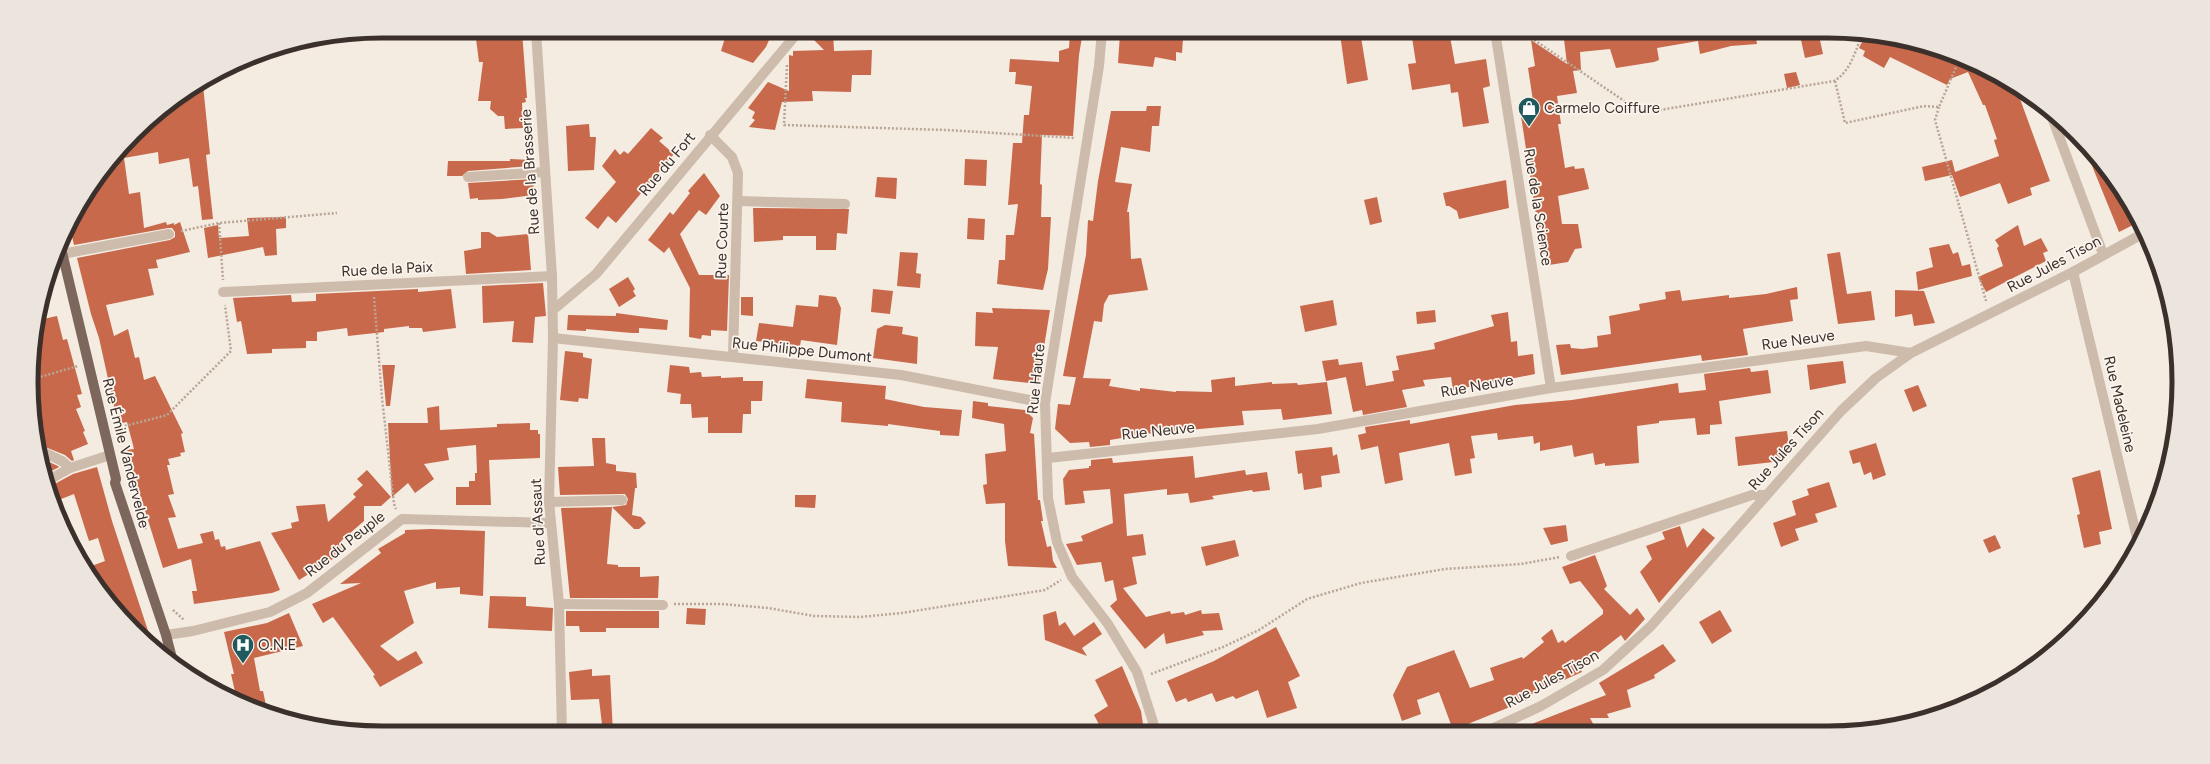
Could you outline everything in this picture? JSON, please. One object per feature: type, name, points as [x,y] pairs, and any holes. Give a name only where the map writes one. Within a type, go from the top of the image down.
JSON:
[{"type":"main road","name":"Rue Émile Vandervelde","points":[[62,255],[116,478],[115,483],[171,653]]},
{"type":"street","name":"Rue de la Brasserie","points":[[536,38],[553,310]]},
{"type":"street","name":"Rue du Fort","points":[[553,310],[596,274],[710,135],[793,38]]},
{"type":"street","name":"Rue Haute","points":[[1101,38],[1099,66],[1046,403],[1048,498],[1058,542],[1070,572],[1108,624],[1139,678],[1153,726]]},
{"type":"street","name":"Rue de la Science","points":[[1496,38],[1551,388]]},
{"type":"street","points":[[2054,122],[2103,254]]},
{"type":"street","name":"Rue Courte","points":[[710,135],[732,157],[738,173],[733,358]]},
{"type":"street","points":[[468,177],[545,172]]},
{"type":"street","points":[[738,201],[846,204]]},
{"type":"street","points":[[64,251],[169,234]]},
{"type":"street","name":"Rue Jules Tison","points":[[1498,726],[1541,706],[1603,670],[1651,626],[1765,495],[1841,411],[1876,378],[1911,353],[2073,272],[2103,254],[2139,235]]},
{"type":"street","name":"Rue Madeleine","points":[[2073,272],[2136,535]]},
{"type":"street","name":"Rue de la Paix","points":[[223,292],[552,276]]},
{"type":"street","name":"Rue d'Assaut","points":[[553,310],[549,502],[559,604],[562,726]]},
{"type":"street","name":"Rue Philippe Dumont","points":[[553,338],[901,375],[1046,403]]},
{"type":"street","name":"Rue Neuve","points":[[1048,458],[1318,429],[1551,388],[1866,346],[1911,353]]},
{"type":"street","points":[[46,453],[62,461],[70,468]]},
{"type":"street","points":[[52,478],[70,468],[110,454]]},
{"type":"street","points":[[1571,556],[1752,495],[1765,495]]},
{"type":"street","points":[[549,502],[622,500]]},
{"type":"street","name":"Rue du Peuple","points":[[166,635],[193,631],[270,612],[307,593],[402,519],[550,523]]},
{"type":"street","points":[[559,604],[663,604]]},
{"type":"path","points":[[1531,38],[1642,113],[1834,81],[1842,77],[1848,68],[1860,40]]},
{"type":"path","points":[[783,50],[788,65],[784,125],[946,130],[1087,139]]},
{"type":"path","points":[[1958,63],[1935,120],[1990,314]]},
{"type":"path","points":[[1834,81],[1845,123],[1924,106],[1939,107]]},
{"type":"path","points":[[169,234],[219,223],[338,213]]},
{"type":"path","points":[[104,431],[166,415],[231,351],[223,292],[222,253],[219,223]]},
{"type":"path","points":[[373,285],[391,482],[394,504],[402,519]]},
{"type":"path","points":[[38,378],[88,364]]},
{"type":"path","points":[[110,454],[124,450],[147,533]]},
{"type":"path","points":[[1139,678],[1176,666],[1259,630],[1307,599],[1361,583],[1445,569],[1521,564],[1571,556]]},
{"type":"path","points":[[663,604],[722,604],[768,608],[814,616],[860,617],[902,613],[1045,590],[1070,572]]},
{"type":"path","points":[[170,606],[174,612],[187,622]]},
{"type":"building","points":[[476,38],[523,38],[527,98],[525,98],[526,102],[522,103],[523,128],[505,129],[504,116],[498,116],[490,109],[491,101],[478,101],[483,62],[479,62]]},
{"type":"building","points":[[725,38],[770,38],[766,47],[753,63],[721,51]]},
{"type":"building","points":[[812,38],[833,38],[834,51],[872,50],[871,75],[852,75],[851,92],[812,91],[813,101],[782,102],[775,130],[749,127],[755,120],[752,118],[755,112],[748,108],[768,82],[789,91],[789,55],[793,56],[793,51],[824,50]]},
{"type":"building","points":[[1070,38],[1082,38],[1079,55],[1073,136],[1042,135],[1040,184],[1042,185],[1041,217],[1051,217],[1048,269],[1043,290],[997,284],[999,260],[1005,260],[1006,235],[1014,235],[1018,204],[1008,205],[1013,143],[1022,143],[1024,115],[1029,115],[1032,86],[1015,84],[1016,72],[1009,72],[1010,59],[1059,62],[1059,51],[1069,48]]},
{"type":"building","points":[[1120,38],[1183,38],[1182,53],[1176,52],[1176,61],[1155,57],[1153,67],[1118,63]]},
{"type":"building","points":[[1341,38],[1361,38],[1368,80],[1347,84]]},
{"type":"building","points":[[1412,38],[1450,38],[1455,64],[1486,59],[1490,86],[1483,88],[1489,123],[1463,127],[1458,92],[1451,93],[1450,84],[1412,90],[1408,64],[1416,63]]},
{"type":"building","points":[[1564,38],[1756,38],[1757,44],[1731,46],[1700,54],[1698,41],[1657,48],[1659,60],[1654,62],[1616,68],[1610,49],[1580,52],[1581,70],[1573,71],[1577,93],[1557,96],[1561,124],[1558,124],[1565,168],[1574,166],[1575,169],[1584,168],[1589,189],[1558,196],[1562,224],[1578,224],[1582,248],[1575,249],[1568,262],[1549,265],[1547,253],[1542,254],[1521,116],[1535,114],[1528,68],[1535,66],[1531,40],[1567,64]]},
{"type":"building","points":[[1801,38],[1820,38],[1823,54],[1805,58]]},
{"type":"building","points":[[1863,40],[1873,41],[1939,56],[1980,73],[2019,96],[2050,181],[2030,188],[2032,195],[2008,204],[2000,183],[1960,197],[1952,175],[1925,181],[1922,167],[1952,160],[1955,172],[1999,156],[1994,140],[1997,139],[1985,105],[1983,105],[1968,72],[1950,79],[1947,85],[1890,57],[1884,68],[1863,56],[1865,51],[1859,48]]},
{"type":"building","points":[[1796,72],[1800,85],[1787,88],[1784,74]]},
{"type":"building","points":[[203,88],[210,154],[206,155],[213,219],[202,220],[198,186],[193,187],[189,158],[159,164],[158,152],[124,158],[129,194],[140,192],[144,228],[166,222],[167,225],[174,223],[174,225],[180,222],[190,252],[156,260],[158,268],[148,269],[154,295],[106,305],[114,336],[128,329],[135,358],[139,357],[144,380],[155,376],[183,433],[181,434],[185,452],[180,453],[181,456],[168,459],[170,465],[167,465],[174,494],[168,495],[176,517],[168,518],[178,549],[203,543],[200,534],[213,531],[215,540],[219,539],[221,547],[225,546],[226,550],[260,541],[280,590],[272,593],[194,604],[192,591],[197,591],[191,559],[163,568],[126,450],[134,449],[127,422],[118,424],[99,338],[91,314],[77,258],[170,240],[175,237],[175,232],[172,228],[168,228],[74,245],[71,234],[84,210],[109,173],[123,155],[153,125],[155,125],[155,123],[173,109]]},
{"type":"building","points":[[1147,106],[1161,106],[1159,126],[1152,126],[1150,152],[1121,147],[1115,182],[1132,184],[1127,212],[1129,212],[1131,259],[1141,258],[1148,290],[1109,295],[1104,304],[1102,322],[1094,321],[1083,378],[1111,379],[1109,386],[1140,391],[1140,388],[1176,392],[1212,392],[1211,380],[1235,377],[1235,386],[1272,382],[1272,384],[1297,383],[1298,385],[1327,382],[1332,414],[1283,420],[1281,409],[1242,411],[1244,425],[1144,434],[1110,440],[1110,445],[1090,447],[1089,442],[1070,443],[1055,429],[1058,404],[1070,405],[1076,377],[1063,376],[1086,255],[1088,220],[1093,221],[1098,181],[1111,111],[1146,111]]},
{"type":"building","points":[[589,124],[590,137],[596,137],[594,170],[568,171],[566,126]]},
{"type":"building","points":[[651,128],[663,138],[659,141],[674,154],[616,223],[608,216],[598,229],[585,218],[616,182],[602,166],[615,149],[620,155],[624,151],[628,154]]},
{"type":"building","points":[[2088,157],[2114,191],[2134,225],[2119,232]]},
{"type":"building","points":[[510,159],[531,160],[531,166],[468,171],[462,176],[447,176],[448,161],[510,161]]},
{"type":"building","points":[[965,159],[987,160],[986,186],[964,185]]},
{"type":"building","points":[[704,173],[720,196],[706,215],[699,210],[680,234],[699,275],[729,275],[727,331],[711,330],[711,336],[702,335],[701,339],[689,337],[690,288],[669,247],[664,253],[648,240],[670,212],[673,215],[690,193],[688,191]]},
{"type":"building","points":[[877,177],[897,178],[896,199],[875,197]]},
{"type":"building","points":[[533,179],[534,195],[502,199],[470,199],[468,183]]},
{"type":"building","points":[[1506,180],[1509,208],[1459,219],[1457,211],[1449,206],[1446,206],[1443,193]]},
{"type":"building","points":[[1377,197],[1382,222],[1370,225],[1364,200]]},
{"type":"building","points":[[753,208],[849,209],[847,234],[837,233],[836,250],[816,250],[816,236],[783,236],[783,240],[754,242]]},
{"type":"building","points":[[286,217],[286,228],[276,229],[277,255],[265,256],[263,247],[208,258],[204,228],[218,225],[219,238],[249,236],[247,218]]},
{"type":"building","points":[[968,218],[985,219],[984,240],[967,239]]},
{"type":"building","points":[[2018,225],[2024,246],[2041,238],[2048,251],[2043,253],[2046,261],[1986,292],[1978,277],[2003,266],[1997,248],[1999,246],[1995,240]]},
{"type":"building","points":[[481,232],[489,232],[497,237],[528,234],[531,270],[466,274],[464,251],[481,248]]},
{"type":"building","points":[[1949,244],[1953,254],[1958,252],[1962,266],[1970,264],[1972,276],[1918,290],[1916,272],[1933,267],[1929,248]]},
{"type":"building","points":[[900,252],[918,253],[916,273],[921,274],[920,288],[897,286]]},
{"type":"building","points":[[1840,252],[1847,294],[1871,291],[1875,320],[1838,324],[1827,254]]},
{"type":"building","points":[[628,277],[635,289],[633,291],[636,296],[619,307],[609,289]]},
{"type":"building","points":[[543,283],[546,316],[535,317],[533,343],[512,342],[514,321],[483,323],[482,286]]},
{"type":"building","points":[[1797,287],[1798,299],[1790,300],[1793,321],[1743,329],[1748,355],[1702,361],[1701,355],[1561,375],[1556,345],[1570,344],[1571,348],[1582,349],[1598,347],[1597,336],[1611,334],[1609,316],[1640,310],[1639,304],[1666,299],[1665,292],[1680,290],[1682,301],[1729,295],[1729,298],[1766,294]]},
{"type":"building","points":[[418,289],[418,292],[451,289],[456,328],[423,332],[422,328],[409,328],[409,326],[384,329],[384,332],[348,336],[347,328],[317,332],[317,341],[306,341],[306,348],[272,349],[272,353],[247,354],[241,321],[237,322],[233,298],[291,295],[292,302],[316,301],[316,294]]},
{"type":"building","points":[[873,289],[893,291],[890,314],[871,312]]},
{"type":"building","points":[[1895,290],[1924,291],[1935,323],[1914,326],[1912,314],[1895,317]]},
{"type":"building","points":[[819,295],[836,297],[841,308],[837,345],[801,340],[800,346],[756,341],[759,323],[793,327],[796,305],[818,307]]},
{"type":"building","points":[[741,297],[753,297],[753,316],[741,315]]},
{"type":"building","points":[[1333,300],[1337,325],[1305,332],[1300,306]]},
{"type":"building","points":[[992,308],[1050,310],[1038,384],[993,379],[998,347],[975,346],[976,312],[993,313]]},
{"type":"building","points":[[1435,310],[1436,322],[1417,324],[1416,312]]},
{"type":"building","points":[[1508,312],[1511,342],[1517,341],[1518,356],[1533,354],[1535,374],[1453,390],[1451,377],[1423,380],[1425,386],[1402,390],[1407,407],[1363,415],[1362,410],[1353,412],[1346,377],[1326,381],[1322,361],[1338,359],[1339,365],[1362,362],[1366,386],[1394,381],[1392,371],[1399,370],[1396,356],[1435,349],[1434,343],[1494,326],[1491,315]]},
{"type":"building","points":[[616,313],[668,320],[667,330],[639,328],[639,333],[632,333],[586,329],[586,331],[567,330],[568,315],[616,316]]},
{"type":"building","points":[[57,316],[63,340],[67,339],[82,394],[77,395],[81,407],[76,409],[85,431],[83,432],[88,444],[71,451],[74,460],[72,461],[65,455],[45,447],[41,427],[40,419],[42,419],[39,403],[38,382],[41,337],[43,328],[45,327],[44,319]]},
{"type":"building","points":[[885,325],[903,327],[902,334],[918,337],[917,364],[873,358],[877,329]]},
{"type":"building","points":[[565,351],[583,353],[583,357],[592,359],[588,399],[579,398],[578,402],[560,400]]},
{"type":"building","points":[[1843,361],[1846,383],[1810,390],[1807,365]]},
{"type":"building","points":[[382,365],[395,365],[390,406],[386,406]]},
{"type":"building","points":[[670,365],[689,367],[690,373],[701,372],[702,377],[743,377],[743,381],[763,381],[762,401],[751,401],[751,414],[743,414],[742,433],[708,433],[708,417],[692,418],[691,404],[680,404],[681,394],[667,392]]},
{"type":"building","points":[[1750,368],[1751,372],[1768,370],[1771,393],[1719,401],[1722,424],[1710,425],[1710,434],[1697,435],[1695,418],[1659,421],[1659,423],[1637,426],[1639,463],[1605,466],[1605,463],[1595,465],[1593,453],[1574,457],[1572,445],[1540,451],[1540,442],[1534,444],[1533,436],[1498,440],[1497,433],[1471,436],[1475,458],[1470,459],[1472,473],[1455,476],[1449,443],[1399,453],[1403,480],[1385,484],[1378,446],[1361,450],[1358,435],[1366,433],[1365,427],[1410,420],[1410,424],[1515,405],[1572,400],[1678,383],[1679,393],[1706,390],[1704,374]]},
{"type":"building","points":[[807,379],[886,386],[885,399],[924,407],[962,410],[959,436],[940,435],[940,431],[888,424],[888,426],[841,422],[842,402],[805,398]]},
{"type":"building","points":[[1918,385],[1927,406],[1913,412],[1904,390]]},
{"type":"building","points":[[973,401],[988,403],[988,406],[1025,410],[1033,418],[1030,433],[1034,434],[1038,500],[1040,500],[1043,521],[1041,521],[1047,547],[1051,546],[1053,561],[1057,568],[1008,566],[1005,541],[1005,503],[986,504],[983,485],[987,484],[985,454],[1006,451],[1004,424],[972,418]]},
{"type":"building","points":[[439,406],[440,430],[497,427],[497,424],[530,423],[530,430],[538,430],[538,434],[540,434],[540,458],[489,460],[491,505],[456,505],[456,487],[469,487],[469,481],[475,481],[475,473],[477,473],[476,445],[447,448],[449,460],[424,464],[434,479],[415,493],[408,483],[392,497],[388,423],[428,423],[427,408]]},
{"type":"building","points":[[1787,431],[1789,446],[1792,449],[1782,461],[1738,466],[1735,437]]},
{"type":"building","points":[[592,438],[605,438],[606,463],[616,465],[616,471],[636,473],[637,488],[635,488],[632,515],[641,517],[646,523],[639,529],[634,529],[612,507],[626,505],[628,499],[625,494],[560,495],[558,467],[594,466]]},
{"type":"building","points":[[1876,443],[1886,475],[1873,480],[1871,472],[1864,475],[1860,462],[1853,464],[1849,451]]},
{"type":"building","points":[[1332,447],[1333,456],[1337,454],[1340,473],[1321,476],[1322,487],[1304,490],[1302,473],[1298,474],[1295,451]]},
{"type":"building","points":[[1193,456],[1195,478],[1245,470],[1246,475],[1267,472],[1270,490],[1253,492],[1252,490],[1212,496],[1214,499],[1190,503],[1188,493],[1167,495],[1167,489],[1124,494],[1127,536],[1143,534],[1146,555],[1132,557],[1137,584],[1123,588],[1146,617],[1170,611],[1171,614],[1184,612],[1185,615],[1201,610],[1202,614],[1219,613],[1223,630],[1202,631],[1204,635],[1166,644],[1164,633],[1145,649],[1110,606],[1117,600],[1113,580],[1105,582],[1101,562],[1077,565],[1066,544],[1083,541],[1081,536],[1113,523],[1110,489],[1083,491],[1085,503],[1065,505],[1063,479],[1069,470],[1089,468],[1089,466],[1091,466],[1091,460],[1112,458],[1113,463]]},
{"type":"building","points":[[48,461],[58,466],[59,467],[50,472]]},
{"type":"building","points":[[97,467],[112,521],[150,636],[123,609],[92,566],[105,561],[98,538],[89,541],[74,494],[59,500],[54,484],[73,474]]},
{"type":"building","points":[[367,470],[391,497],[381,506],[364,506],[364,521],[341,541],[345,548],[336,557],[299,580],[271,533],[292,528],[291,523],[299,521],[296,506],[325,504],[328,522],[356,497],[353,494],[363,485],[357,479]]},
{"type":"building","points":[[2100,470],[2112,529],[2099,532],[2101,544],[2084,548],[2077,515],[2080,514],[2072,478]]},
{"type":"building","points":[[1829,482],[1837,507],[1815,514],[1818,522],[1795,529],[1799,540],[1781,547],[1773,523],[1796,515],[1792,501],[1809,495],[1807,489]]},
{"type":"building","points":[[795,495],[816,495],[815,508],[795,507]]},
{"type":"building","points":[[612,507],[607,564],[618,565],[618,567],[640,567],[640,577],[659,576],[658,598],[570,598],[561,508]]},
{"type":"building","points":[[1566,525],[1568,541],[1551,545],[1543,528]]},
{"type":"building","points":[[1680,526],[1687,548],[1703,528],[1715,538],[1659,603],[1640,572],[1652,559],[1646,546],[1665,539],[1662,532]]},
{"type":"building","points":[[431,529],[485,531],[483,596],[460,594],[460,587],[436,589],[436,582],[404,591],[414,623],[380,646],[398,661],[416,651],[423,663],[380,687],[373,676],[375,675],[333,617],[323,623],[312,604],[361,583],[340,584],[381,553],[378,549],[405,533],[405,530]]},
{"type":"building","points":[[1995,535],[2001,548],[1989,553],[1983,540]]},
{"type":"building","points":[[1235,540],[1239,556],[1206,566],[1201,547]]},
{"type":"building","points":[[1595,555],[1607,586],[1604,589],[1630,615],[1637,608],[1645,619],[1625,641],[1621,635],[1580,667],[1582,672],[1526,697],[1527,700],[1463,726],[1452,726],[1439,692],[1417,700],[1421,714],[1402,721],[1393,695],[1407,667],[1454,650],[1470,688],[1494,680],[1490,668],[1522,657],[1523,659],[1544,642],[1541,638],[1552,629],[1558,643],[1563,640],[1565,643],[1603,614],[1603,610],[1580,581],[1570,584],[1562,567]]},
{"type":"building","points":[[490,596],[526,597],[526,606],[553,608],[552,631],[488,628]]},
{"type":"building","points":[[687,608],[706,609],[705,625],[686,624]]},
{"type":"building","points":[[1720,610],[1732,631],[1712,644],[1699,622]]},
{"type":"building","points":[[566,611],[659,611],[659,628],[606,628],[606,632],[580,632],[579,626],[566,626]]},
{"type":"building","points":[[1056,611],[1059,626],[1065,622],[1074,636],[1094,622],[1102,634],[1082,648],[1087,656],[1045,640],[1043,615]]},
{"type":"building","points":[[289,613],[303,646],[254,658],[260,691],[263,691],[266,706],[235,693],[231,674],[234,674],[224,632],[267,623]]},
{"type":"building","points":[[1276,627],[1300,676],[1288,682],[1297,708],[1267,718],[1258,690],[1236,699],[1233,696],[1216,702],[1212,693],[1188,702],[1186,698],[1176,702],[1167,681],[1214,661]]},
{"type":"building","points":[[1663,644],[1676,661],[1654,675],[1655,678],[1627,690],[1631,707],[1607,714],[1609,718],[1590,718],[1594,726],[1527,726],[1606,695],[1599,683]]},
{"type":"building","points":[[1122,666],[1141,711],[1143,726],[1100,726],[1094,715],[1108,706],[1095,680]]},
{"type":"building","points":[[592,669],[592,676],[610,675],[613,726],[602,726],[599,699],[571,700],[569,672]]},
{"type":"place","name":"Carmelo Coiffure","points":[[1529,128]]},
{"type":"place","name":"O.N.E","points":[[243,664]]}]
